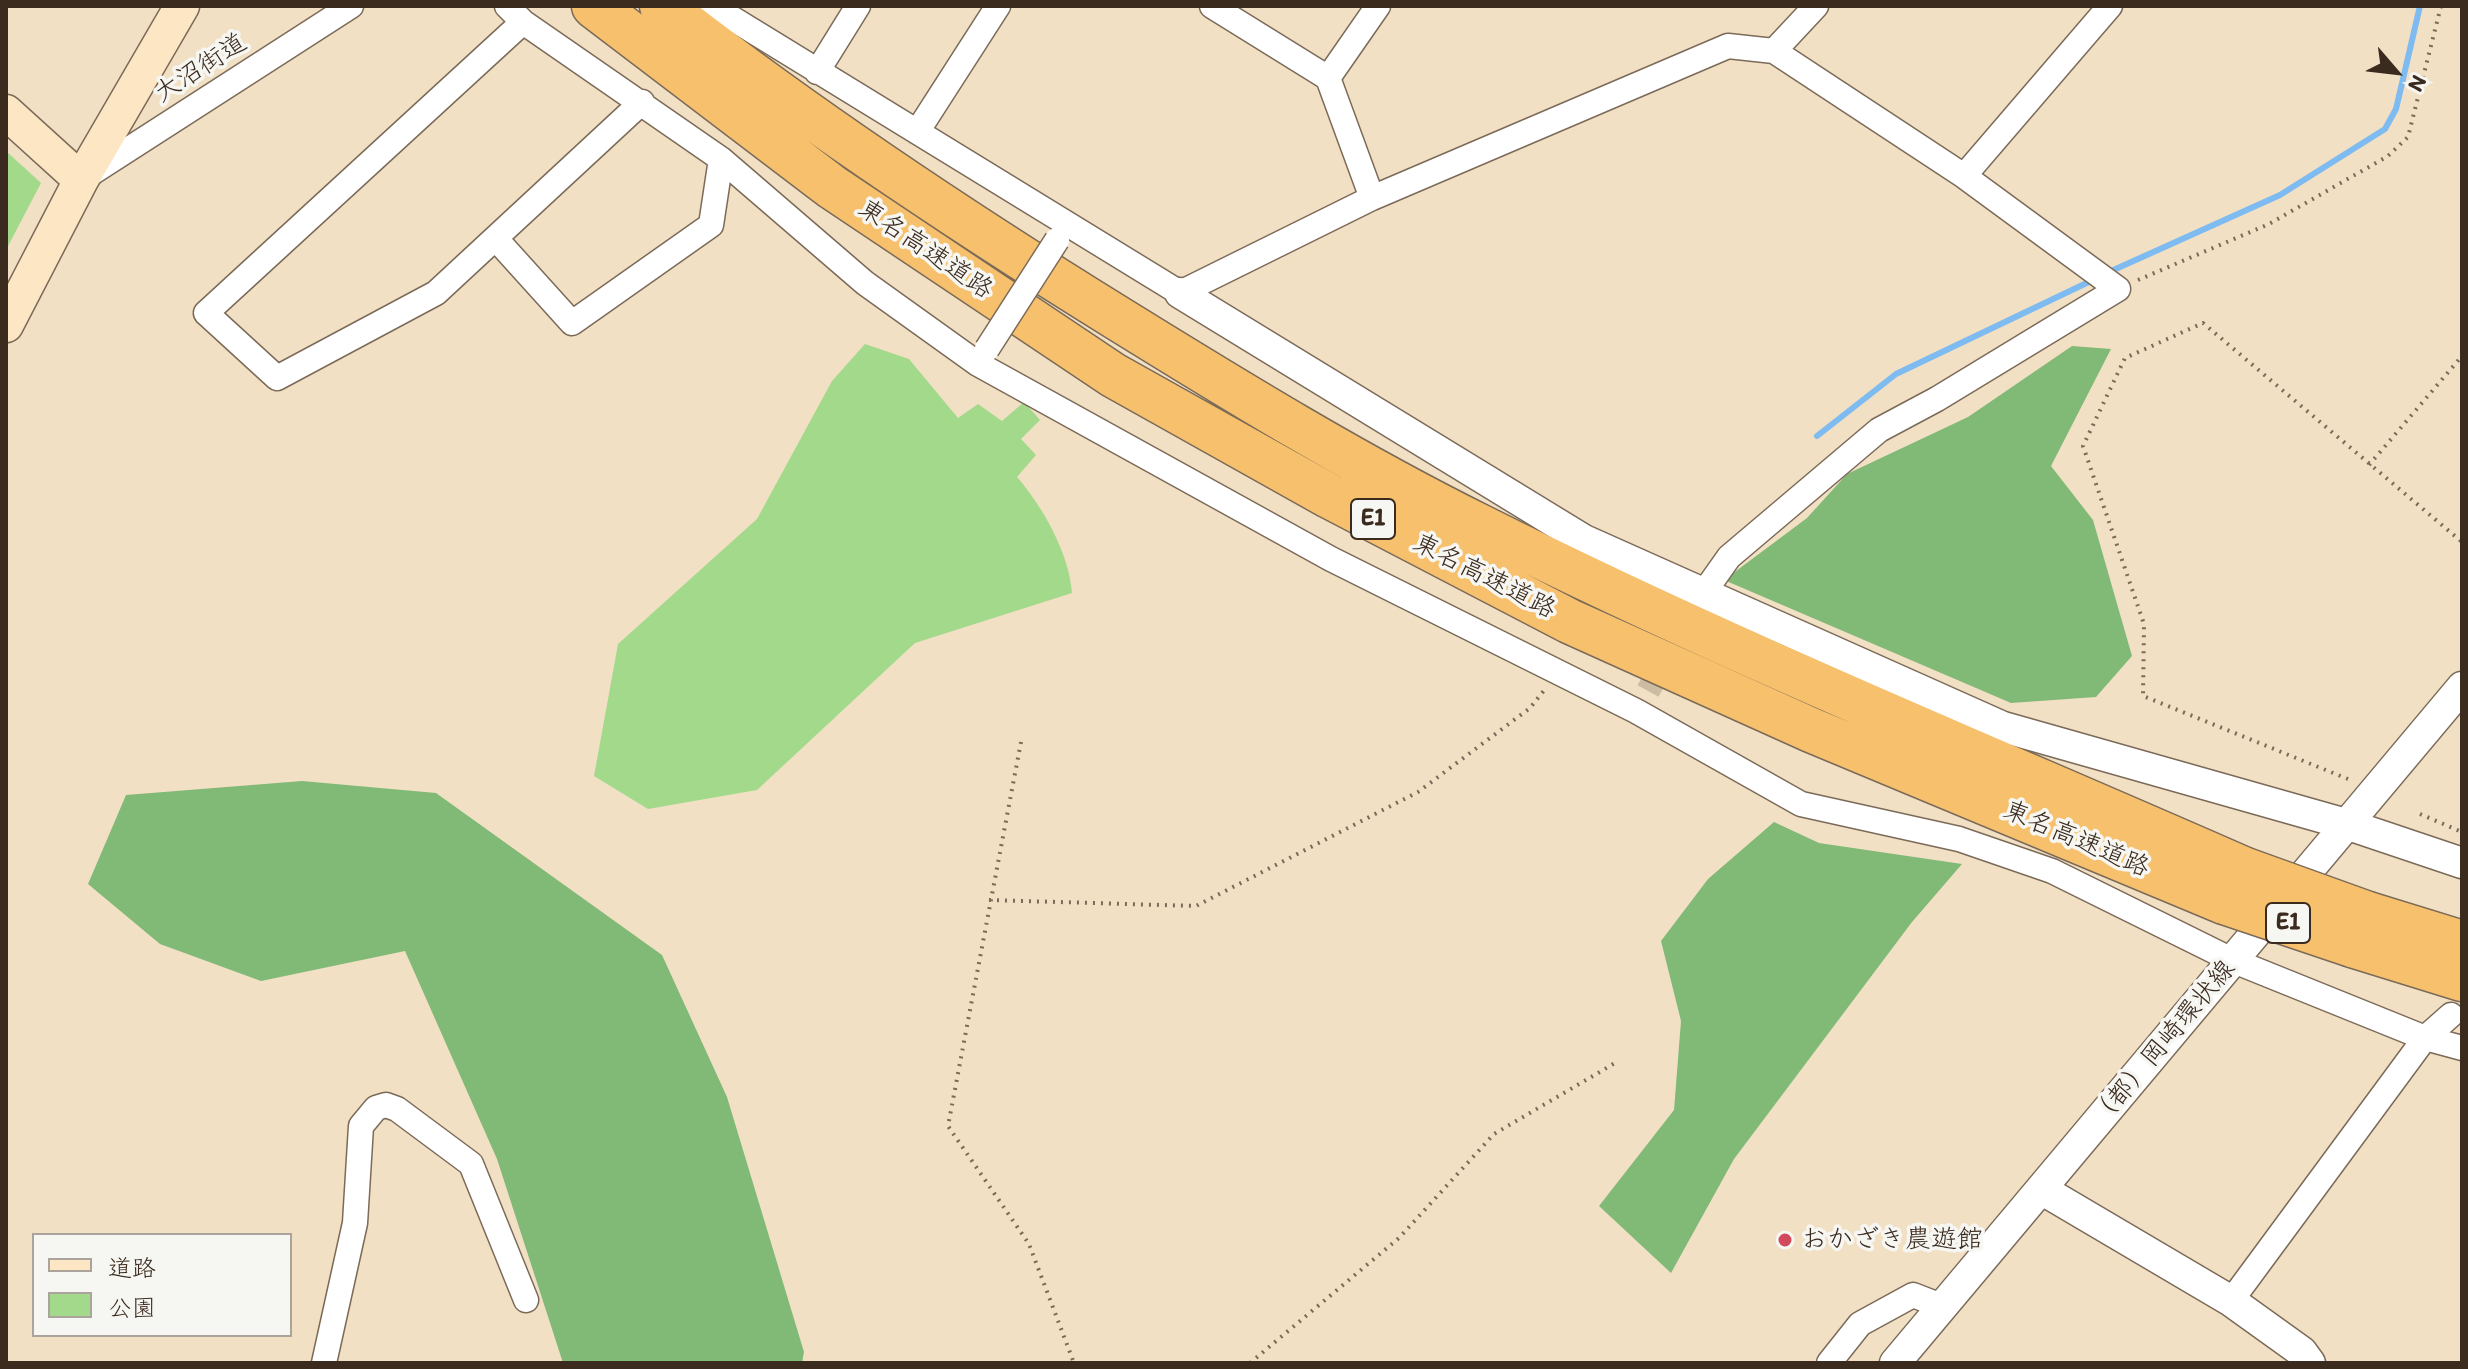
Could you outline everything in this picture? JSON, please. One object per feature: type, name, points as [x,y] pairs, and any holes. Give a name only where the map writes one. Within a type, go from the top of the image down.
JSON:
[{"type":"highway","name":"東名高速道路","points":[[594,6],[832,187],[1113,375],[1329,496],[1569,621],[1811,730],[2233,886],[2360,929],[2462,943]]},
{"type":"highway","name":"東名高速道路","points":[[662,6],[857,149],[999,245],[1254,403],[1477,525],[2233,886]]},
{"type":"highway","name":"東名高速道路","points":[[2360,929],[2456,997]]},
{"type":"main road","points":[[6,325],[81,180],[182,6]]},
{"type":"main road","points":[[6,112],[81,180]]},
{"type":"street","name":"大沼街道","points":[[81,180],[351,6]]},
{"type":"street","points":[[712,6],[917,132],[1063,231],[1180,293],[1584,540],[1700,598],[2003,727],[2349,825],[2462,863]]},
{"type":"street","points":[[817,72],[858,6]]},
{"type":"street","points":[[917,132],[998,6]]},
{"type":"street","points":[[1212,6],[1328,78],[1372,198]]},
{"type":"street","points":[[1328,78],[1378,6]]},
{"type":"street","points":[[1774,51],[1816,6]]},
{"type":"street","points":[[1964,176],[2110,6]]},
{"type":"street","points":[[642,102],[497,240],[436,293],[277,378],[206,313],[515,14],[642,102],[721,159],[865,283],[982,357],[1331,559],[1557,674],[1642,701],[1801,804],[1959,839],[2052,871],[2234,961],[2425,1038],[2462,1048]]},
{"type":"street","points":[[1180,293],[1372,198],[1728,46],[1774,51],[1964,176],[2118,289],[1937,399],[1879,430],[1729,557],[1700,598]]},
{"type":"street","points":[[497,240],[572,323],[711,225],[721,159]]},
{"type":"street","points":[[982,357],[1063,231]]},
{"type":"street","name":"（都）岡崎環状線","points":[[1895,1363],[2462,687]]},
{"type":"street","points":[[2231,1301],[2456,997]]},
{"type":"street","points":[[324,1363],[355,1223],[361,1126],[376,1108],[386,1105],[397,1109],[471,1164],[526,1300]]},
{"type":"street","points":[[2041,1189],[2231,1301],[2302,1352],[2310,1363]]},
{"type":"street","points":[[1829,1363],[1860,1324],[1913,1295],[1944,1307]]},
{"type":"path","points":[[2118,289],[2269,224],[2388,156],[2408,137],[2441,6]]},
{"type":"path","points":[[2348,779],[2143,696],[2144,624],[2083,446],[2125,358],[2203,323],[2462,542]]},
{"type":"path","points":[[2369,465],[2462,356]]},
{"type":"path","points":[[989,900],[1196,906],[1418,792],[1530,708],[1557,674]]},
{"type":"path","points":[[1021,742],[948,1126],[1029,1244],[1074,1363]]},
{"type":"path","points":[[2420,814],[2462,832]]},
{"type":"path","points":[[1250,1363],[1399,1238],[1494,1134],[1615,1063]]},
{"type":"green space","points":[[6,151],[41,183],[6,250]]},
{"type":"green space","points":[[865,344],[909,359],[958,418],[978,404],[1002,421],[1024,402],[1040,420],[1021,439],[1036,455],[1017,477],[1053,531],[1066,562],[1072,593],[915,643],[757,790],[648,809],[594,776],[618,644],[757,519],[832,381]]},
{"type":"green space","points":[[2072,346],[2111,349],[2051,466],[2093,520],[2132,656],[2096,697],[2011,703],[1724,580],[1807,518],[1847,474],[1968,417]]},
{"type":"green space","points":[[302,781],[436,793],[662,955],[727,1097],[804,1352],[802,1363],[563,1363],[497,1159],[405,951],[261,981],[160,944],[88,884],[126,795]]},
{"type":"green space","points":[[1774,822],[1819,843],[1962,864],[1912,922],[1734,1159],[1671,1273],[1599,1206],[1674,1110],[1681,1021],[1661,941],[1708,879]]},
{"type":"waterway","points":[[2109,272],[2280,195],[2385,129],[2396,109],[2420,6]]},
{"type":"waterway","points":[[1817,436],[1896,374],[2095,279]]},
{"type":"tunnel","points":[[1648,691],[1690,615]]},
{"type":"place","name":"おかざき農遊館","points":[[1785,1240]]}]
